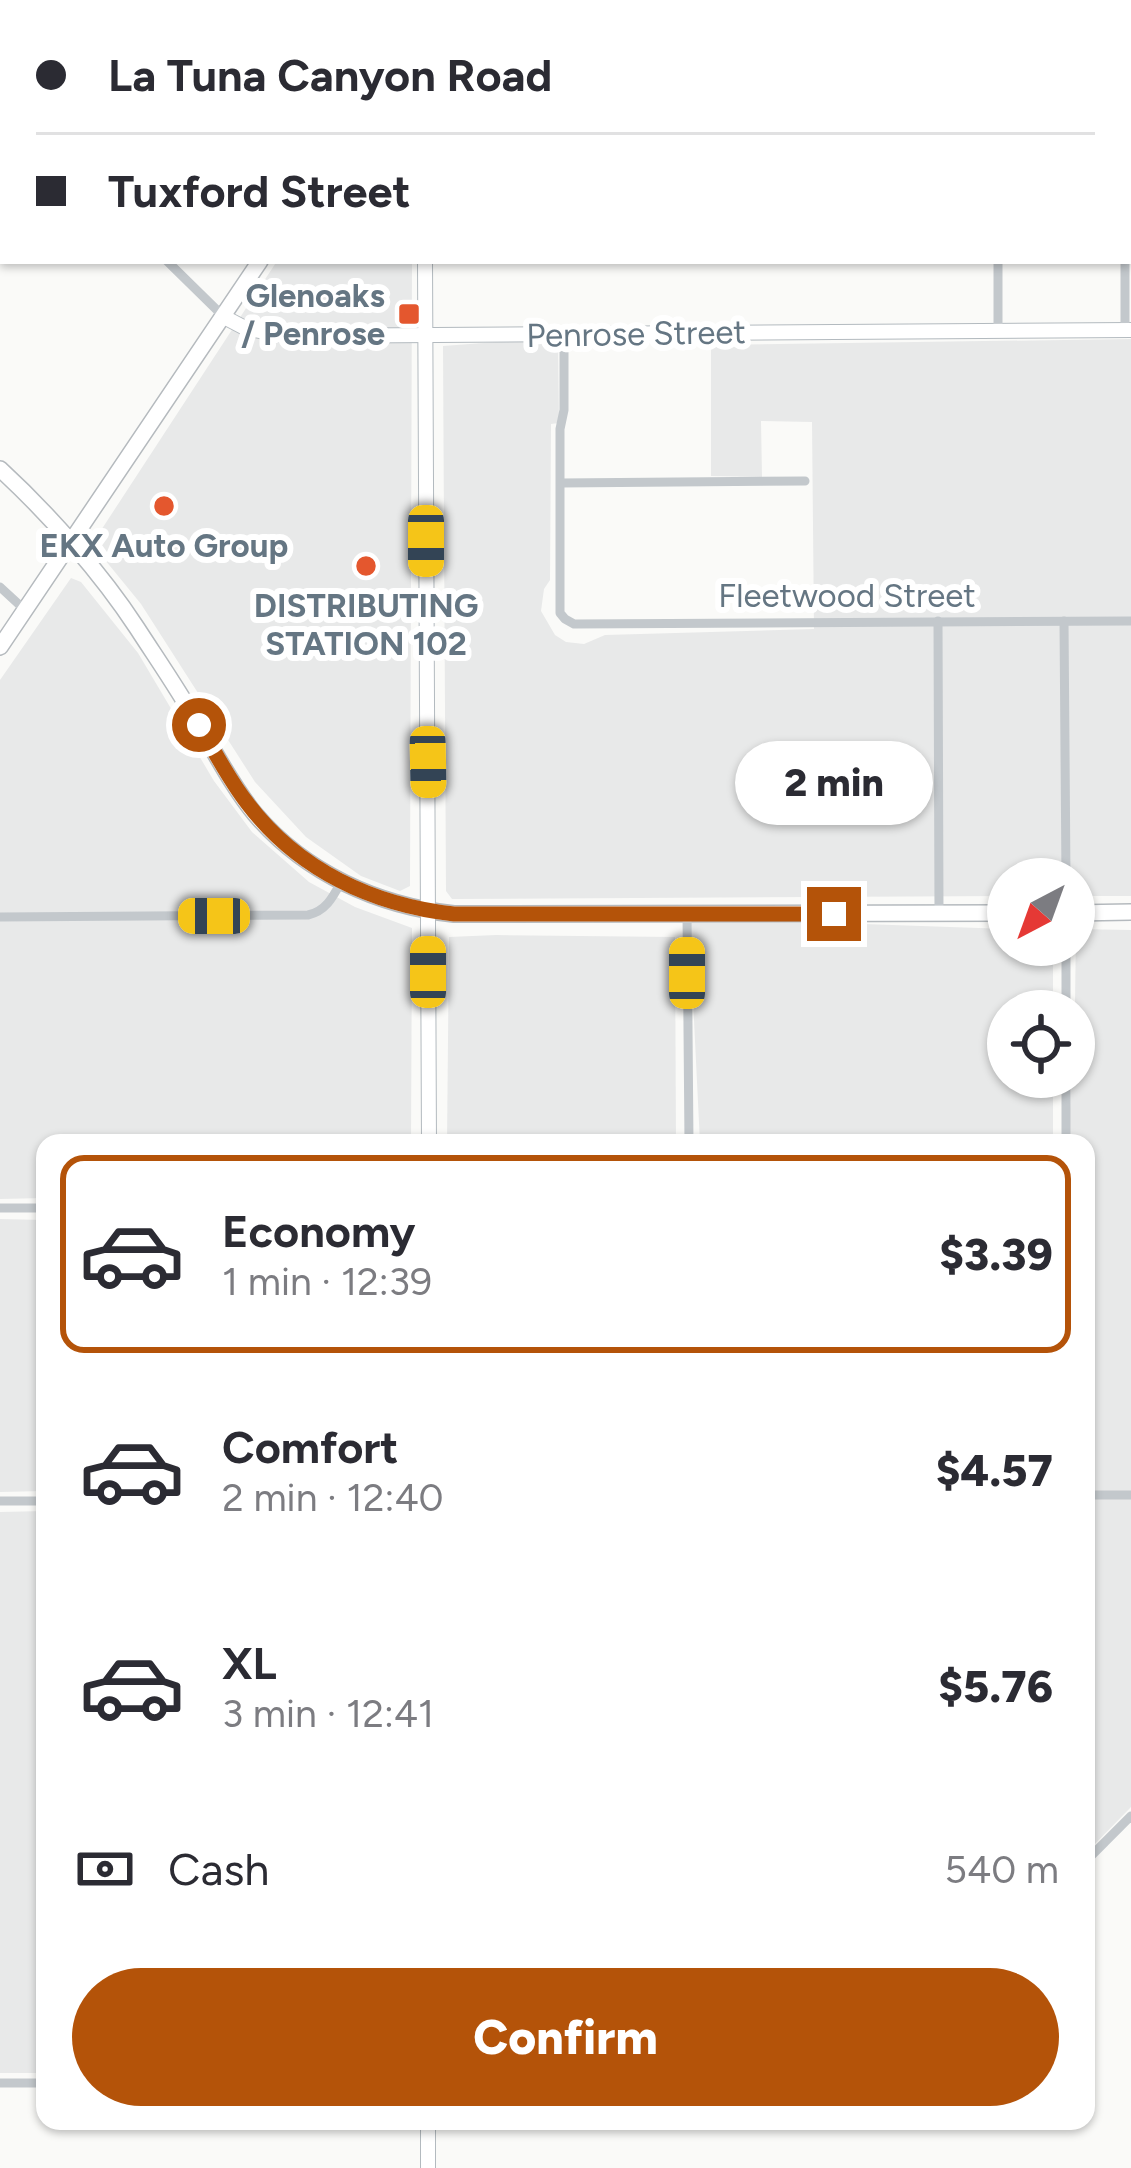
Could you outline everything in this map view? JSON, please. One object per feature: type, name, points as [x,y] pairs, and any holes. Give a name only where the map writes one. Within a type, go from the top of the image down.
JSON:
[{"type":"main road","points":[[0,647],[258,264]]},
{"type":"main road","points":[[425,264],[429,1134]]},
{"type":"main road","name":"Penrose Street","points":[[224,317],[245,328],[284,336],[1128,330]]},
{"type":"main road","points":[[0,469],[70,544],[135,625],[256,814],[300,856],[341,882],[370,895],[454,914],[987,913]]},
{"type":"main road","points":[[1095,913],[1131,912]]},
{"type":"main road","points":[[428,2130],[428,2168]]},
{"type":"street","name":"Penrose Street","points":[[170,264],[224,317]]},
{"type":"street","points":[[998,264],[998,329]]},
{"type":"street","points":[[1125,264],[1128,330]]},
{"type":"street","points":[[564,333],[561,483],[805,481]]},
{"type":"street","name":"Fleetwood Street","points":[[561,483],[560,613],[574,624],[1131,621]]},
{"type":"street","points":[[0,587],[25,610]]},
{"type":"street","points":[[938,621],[939,913]]},
{"type":"street","points":[[1064,621],[1066,858]]},
{"type":"street","points":[[0,917],[308,915],[328,905],[341,882]]},
{"type":"street","points":[[687,914],[689,1134]]},
{"type":"street","points":[[1066,1098],[1066,1134]]},
{"type":"street","points":[[0,1208],[36,1208]]},
{"type":"street","points":[[1095,1495],[1131,1495]]},
{"type":"street","points":[[0,1502],[36,1502]]},
{"type":"street","points":[[1095,1853],[1131,1816]]},
{"type":"street","points":[[0,2084],[36,2083]]},
{"type":"shaded area","points":[[275,264],[412,264],[410,886],[400,891],[361,876],[306,837],[255,782],[141,604],[92,544]]},
{"type":"shaded area","points":[[549,338],[558,342],[559,423],[551,424],[550,580],[541,611],[555,635],[584,644],[605,635],[814,629],[812,422],[761,421],[762,477],[711,476],[711,345],[1131,339],[1131,896],[1095,896],[1095,858],[987,858],[987,896],[452,899],[446,891],[443,346]]},
{"type":"shaded area","points":[[71,578],[81,582],[138,653],[214,781],[252,832],[309,882],[355,907],[412,928],[411,1134],[36,1134],[36,1198],[0,1199],[0,680]]},
{"type":"shaded area","points":[[689,918],[987,928],[987,966],[1053,966],[1053,990],[987,990],[987,1098],[1053,1098],[1053,1134],[700,1134]]},
{"type":"shaded area","points":[[1095,929],[1131,930],[1131,1807],[1095,1844],[1095,1134],[1069,1134],[1070,1098],[1095,1098],[1095,990],[1075,990],[1076,966],[1095,966]]},
{"type":"shaded area","points":[[449,937],[675,937],[676,1134],[447,1134]]},
{"type":"shaded area","points":[[0,1219],[36,1220],[36,1491],[0,1492]]},
{"type":"shaded area","points":[[36,1511],[36,2073],[0,2073],[0,1512]]},
{"type":"place","name":"Glenoaks / Penrose","points":[[409,314]]},
{"type":"place","name":"EKX Auto Group","points":[[164,506]]},
{"type":"place","name":"DISTRIBUTING STATION 102","points":[[366,566]]},
{"type":"route","points":[[199,725],[235,787],[271,832],[329,876],[413,909],[454,914],[834,914]]}]
